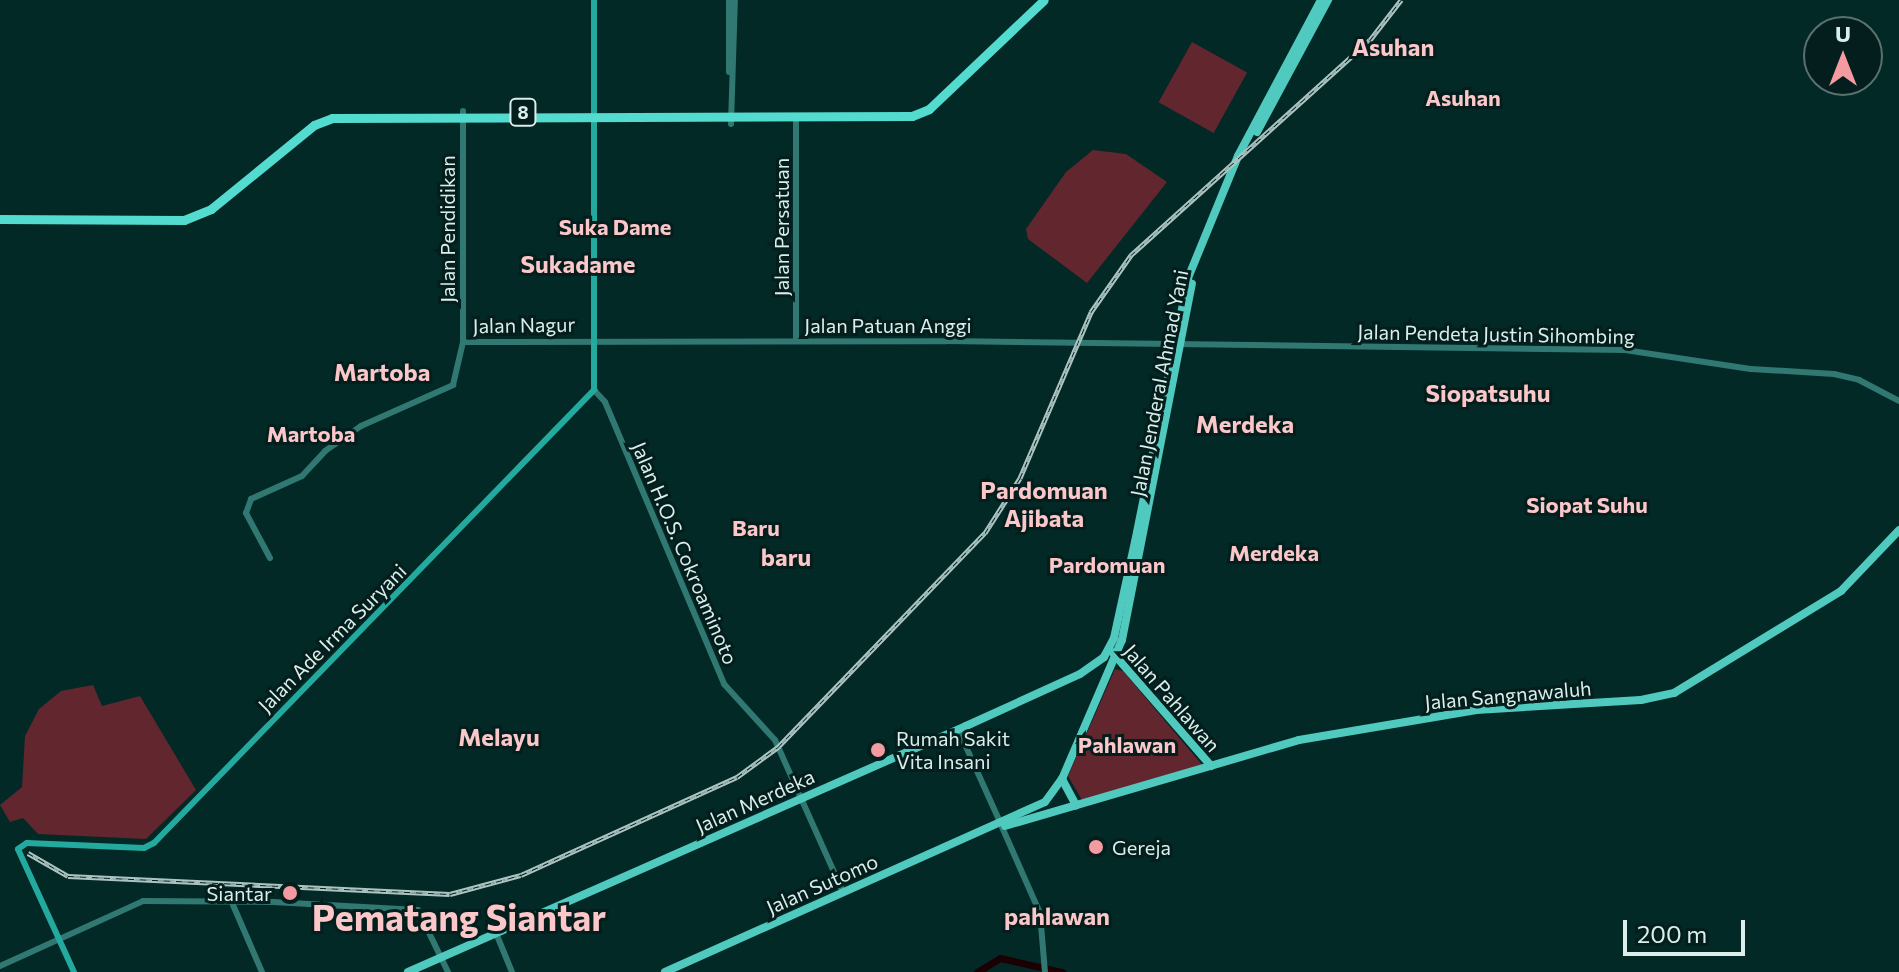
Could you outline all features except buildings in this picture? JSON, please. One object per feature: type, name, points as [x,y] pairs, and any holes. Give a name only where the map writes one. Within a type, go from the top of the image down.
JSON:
[{"type":"highway","name":"8","points":[[0,216],[183,214],[208,204],[322,115],[731,116],[898,112],[925,105],[1037,0]]},
{"type":"highway","name":"8","points":[[796,115],[879,119],[924,112],[1044,0]]},
{"type":"main road","points":[[594,0],[594,390]]},
{"type":"main road","name":"Jalan Jenderal Ahmad Yani","points":[[1113,653],[1142,529],[1194,269],[1248,147],[1320,6],[1328,0]]},
{"type":"main road","name":"Jalan Ade Irma Suryani","points":[[60,940],[18,849],[27,843],[144,848],[154,843],[594,390]]},
{"type":"main road","name":"Jalan Sangnawaluh","points":[[1050,809],[1076,805],[1299,740],[1448,714],[1674,693],[1841,591],[1899,530]]},
{"type":"main road","name":"Jalan Merdeka","points":[[408,972],[1080,674],[1113,653]]},
{"type":"main road","name":"Jalan Pahlawan","points":[[1113,653],[1211,766]]},
{"type":"main road","name":"Jalan Sutomo","points":[[665,972],[1045,802],[1062,779],[1103,688],[1113,653]]},
{"type":"main road","points":[[1080,674],[1098,672],[1103,688]]},
{"type":"main road","points":[[1062,779],[1076,805]]},
{"type":"main road","name":"Jalan Sutomo","points":[[998,825],[1050,809]]},
{"type":"main road","points":[[60,940],[74,972]]},
{"type":"street","points":[[731,116],[732,0]]},
{"type":"street","name":"Jalan Pendidikan","points":[[463,114],[463,342]]},
{"type":"street","name":"Jalan Persatuan","points":[[796,115],[796,341]]},
{"type":"street","name":"Jalan Nagur","points":[[270,558],[246,513],[251,499],[302,476],[325,451],[361,426],[453,385],[463,342],[594,340]]},
{"type":"street","name":"Jalan Patuan Anggi","points":[[594,340],[1177,346]]},
{"type":"street","name":"Jalan Pendeta Justin Sihombing","points":[[1177,346],[1625,350],[1751,369],[1834,374],[1859,380],[1899,401]]},
{"type":"street","name":"Jalan H.O.S. Cokroaminoto","points":[[594,390],[605,402],[724,684],[770,731],[843,892]]},
{"type":"street","points":[[958,729],[998,825],[1040,913],[1045,972]]},
{"type":"street","points":[[0,966],[143,901],[233,905],[344,904],[418,910],[448,972]]},
{"type":"street","points":[[233,905],[262,972]]},
{"type":"street","points":[[496,933],[512,972]]},
{"type":"shaded area","points":[[1192,42],[1247,73],[1214,133],[1159,102]]},
{"type":"shaded area","points":[[1093,150],[1126,154],[1167,182],[1087,283],[1028,239],[1026,229],[1066,172]]},
{"type":"shaded area","points":[[1115,669],[1123,671],[1203,766],[1082,800],[1068,776]]},
{"type":"shaded area","points":[[93,685],[102,706],[140,696],[196,790],[146,839],[38,834],[23,818],[10,822],[0,805],[22,787],[25,736],[39,709],[61,691]]},
{"type":"waterway","points":[[977,972],[1000,958],[1062,972]]},
{"type":"railway","points":[[28,853],[68,876],[450,894],[521,875],[737,777],[778,747],[985,533],[1020,478],[1091,312],[1131,255],[1370,40],[1401,0]]},
{"type":"place","name":"Rumah Sakit Vita Insani","points":[[878,750]]},
{"type":"place","name":"Gereja","points":[[1096,847]]},
{"type":"place","name":"Siantar","points":[[290,893]]},
{"type":"district","name":"Asuhan","points":[[1393,47]]},
{"type":"district","name":"Asuhan","points":[[1463,98]]},
{"type":"district","name":"Suka Dame","points":[[615,227]]},
{"type":"district","name":"Sukadame","points":[[578,264]]},
{"type":"district","name":"Martoba","points":[[382,372]]},
{"type":"district","name":"Siopatsuhu","points":[[1488,393]]},
{"type":"district","name":"Merdeka","points":[[1245,424]]},
{"type":"district","name":"Martoba","points":[[311,434]]},
{"type":"district","name":"Pardomuan Ajibata","points":[[1044,504]]},
{"type":"district","name":"Siopat Suhu","points":[[1587,505]]},
{"type":"district","name":"Baru","points":[[756,528]]},
{"type":"district","name":"Merdeka","points":[[1274,553]]},
{"type":"district","name":"baru","points":[[786,557]]},
{"type":"district","name":"Pardomuan","points":[[1107,565]]},
{"type":"district","name":"Melayu","points":[[499,737]]},
{"type":"district","name":"Pahlawan","points":[[1127,745]]},
{"type":"district","name":"pahlawan","points":[[1057,916]]},
{"type":"district","name":"Pematang Siantar","points":[[459,917]]}]
